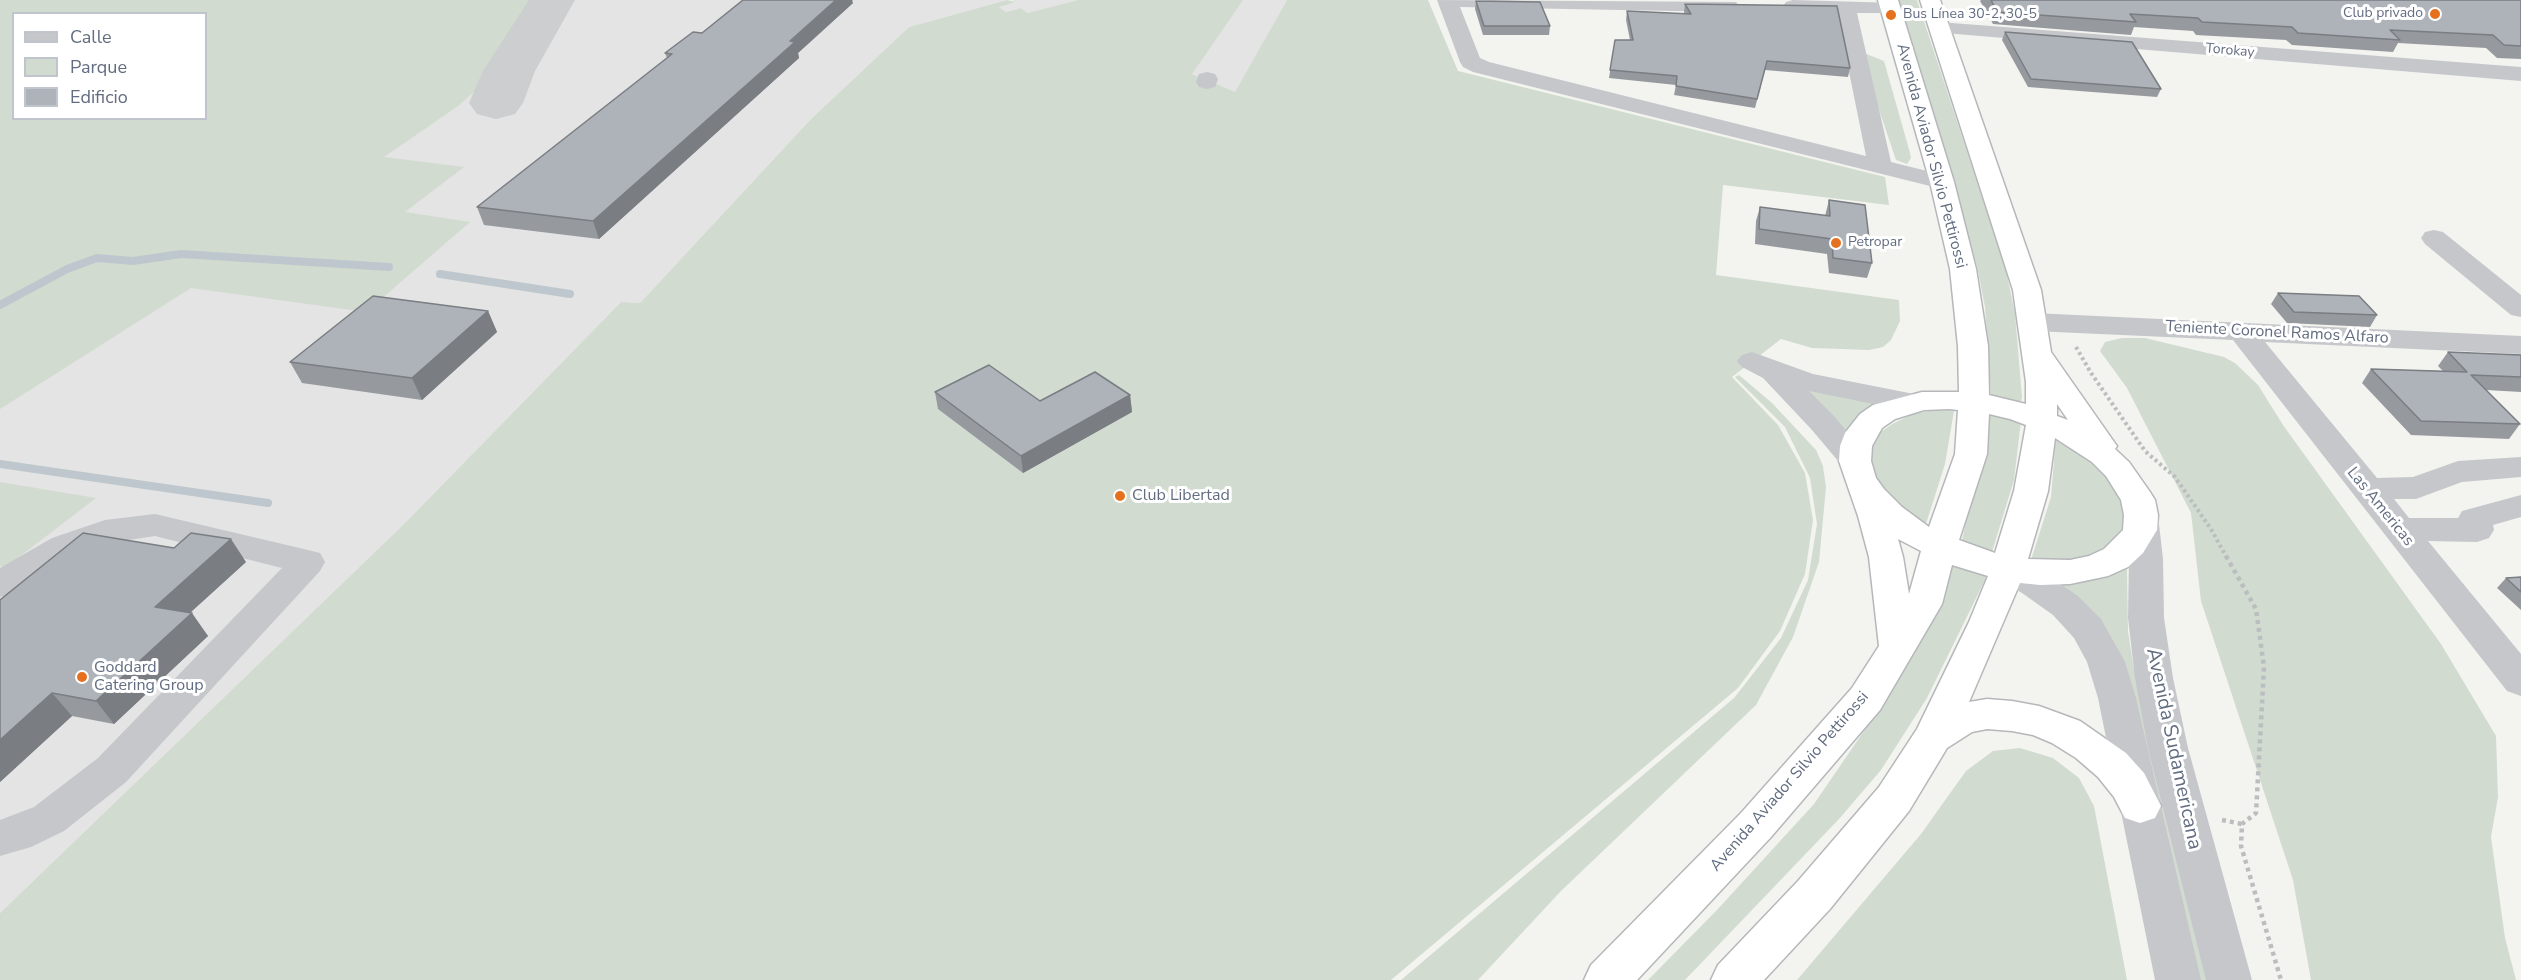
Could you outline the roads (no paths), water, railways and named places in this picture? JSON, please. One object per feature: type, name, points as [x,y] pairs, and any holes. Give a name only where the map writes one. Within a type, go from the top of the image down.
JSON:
[{"type":"highway","points":[[1734,980],[1814,895],[1894,799],[1933,736],[1976,647],[2008,569],[2031,491],[2042,420],[2038,353],[2033,322],[2020,265],[1930,0]]},
{"type":"highway","name":"Avenida Aviador Silvio Pettirossi","points":[[1607,980],[1756,825],[1866,699],[1924,604],[1940,546],[1971,454],[1974,403],[1973,346],[1962,269],[1942,182],[1889,4]]},
{"type":"highway","points":[[1917,402],[1951,374],[1973,346]]},
{"type":"highway","points":[[1857,470],[1872,497],[1913,533],[1973,560],[2008,569],[2060,572],[2096,567],[2116,558],[2131,545],[2140,530],[2141,515],[2138,500],[2038,353]]},
{"type":"highway","points":[[1898,649],[1886,557],[1875,516],[1857,470],[1856,446],[1861,433],[1871,421],[1884,412],[1917,402],[1949,400],[1999,406],[2042,420],[2085,442],[2118,469]]},
{"type":"highway","points":[[1933,736],[1947,726],[1965,718],[1987,714],[2039,721],[2066,732],[2090,747],[2112,765],[2129,785],[2140,807]]},
{"type":"street","points":[[1749,6],[1448,0],[1471,62],[1481,67],[1942,182]]},
{"type":"street","points":[[1844,3],[1880,167]]},
{"type":"street","points":[[1773,6],[1889,4]]},
{"type":"street","name":"Torokay","points":[[1939,28],[2521,74]]},
{"type":"street","points":[[2434,238],[2521,309]]},
{"type":"street","name":"Teniente Coronel Ramos Alfaro","points":[[2033,322],[2521,345]]},
{"type":"street","name":"Las Americas","points":[[2241,331],[2365,489],[2521,681]]},
{"type":"street","points":[[1857,470],[1812,411],[1762,366],[1836,389],[1917,402]]},
{"type":"street","points":[[2365,489],[2416,488],[2458,472],[2521,467]]},
{"type":"street","points":[[2398,529],[2477,530],[2474,519],[2521,506]]},
{"type":"street","name":"Avenida Sudamericana","points":[[2141,515],[2146,559],[2146,618],[2154,678],[2169,748],[2229,980]]},
{"type":"street","points":[[0,584],[64,546],[105,532],[155,525],[308,562],[112,770],[50,819],[16,834],[0,838]]},
{"type":"street","points":[[2008,569],[2035,584],[2066,606],[2088,629],[2106,662],[2116,698],[2178,980]]},
{"type":"waterway","points":[[0,305],[67,269],[97,258],[133,261],[181,254],[389,267]]},
{"type":"waterway","points":[[440,274],[570,294]]},
{"type":"waterway","points":[[0,464],[268,503]]},
{"type":"place","name":"Club privado","points":[[2435,14]]},
{"type":"place","name":"Bus Línea 30-2, 30-5","points":[[1891,15]]},
{"type":"place","name":"Petropar","points":[[1836,243]]},
{"type":"place","name":"Club Libertad","points":[[1120,496]]},
{"type":"place","name":"Goddard Catering Group","points":[[82,677]]}]
